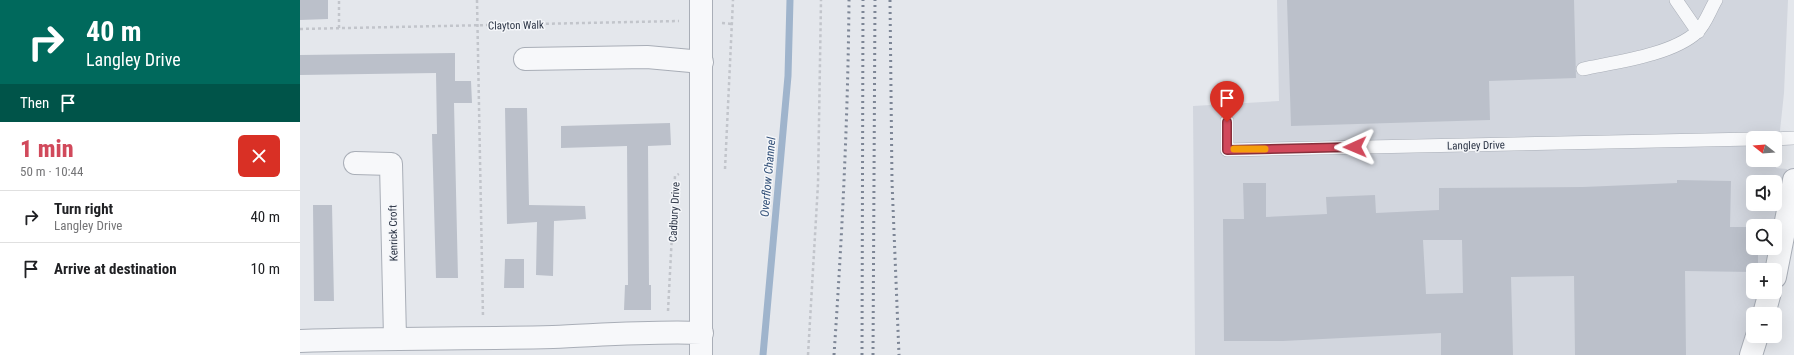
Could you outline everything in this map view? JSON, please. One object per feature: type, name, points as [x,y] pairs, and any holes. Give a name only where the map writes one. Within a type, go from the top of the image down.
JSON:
[{"type":"street","points":[[701,0],[690,22],[702,62],[701,355]]},
{"type":"street","points":[[524,59],[647,57],[702,62]]},
{"type":"street","name":"Kenrick Croft","points":[[355,164],[391,164],[395,338]]},
{"type":"street","points":[[1778,263],[1794,180]]},
{"type":"street","points":[[300,341],[483,337],[552,346],[666,332],[702,333]]},
{"type":"street","points":[[1751,355],[1755,343]]},
{"type":"lane","points":[[1676,0],[1698,32]]},
{"type":"lane","points":[[1583,69],[1653,54],[1676,46],[1698,32],[1716,0]]},
{"type":"lane","name":"Langley Drive","points":[[1227,122],[1227,150],[1746,139]]},
{"type":"lane","points":[[1782,139],[1794,138]]},
{"type":"path","points":[[339,0],[339,28]]},
{"type":"path","points":[[476,0],[483,337]]},
{"type":"path","points":[[808,355],[818,184],[821,0]]},
{"type":"path","points":[[679,14],[690,22],[679,61]]},
{"type":"path","name":"Clayton Walk","points":[[300,29],[690,22],[732,24]]},
{"type":"path","name":"Cadbury Drive","points":[[666,332],[675,176],[682,172]]},
{"type":"shaded area","points":[[1277,0],[1788,0],[1784,93],[1780,131],[1746,131],[1746,167],[1776,167],[1787,169],[1782,209],[1782,175],[1746,175],[1746,211],[1782,211],[1780,219],[1746,219],[1746,255],[1774,255],[1773,263],[1746,263],[1746,299],[1763,299],[1760,307],[1746,307],[1746,343],[1747,343],[1743,355],[1195,355],[1193,106],[1279,101]]},
{"type":"building","points":[[300,0],[328,0],[328,19],[300,20]]},
{"type":"building","points":[[1287,0],[1574,0],[1576,78],[1489,81],[1490,120],[1291,126]]},
{"type":"building","points":[[455,53],[455,81],[471,81],[472,103],[454,103],[458,278],[436,278],[432,134],[437,134],[436,73],[300,75],[300,55]]},
{"type":"building","points":[[505,108],[527,108],[529,205],[585,206],[586,219],[554,221],[553,276],[536,275],[537,222],[507,224]]},
{"type":"building","points":[[670,123],[671,145],[648,146],[649,285],[651,285],[651,310],[624,310],[625,285],[628,285],[627,146],[561,148],[561,126]]},
{"type":"building","points":[[1677,180],[1731,181],[1730,227],[1746,227],[1746,255],[1758,255],[1758,263],[1746,263],[1746,272],[1685,271],[1686,355],[1575,355],[1574,276],[1511,277],[1513,355],[1441,355],[1441,333],[1283,341],[1224,341],[1223,219],[1244,219],[1243,183],[1266,183],[1266,217],[1327,214],[1326,197],[1375,195],[1376,213],[1439,210],[1439,188],[1583,187],[1677,183]],"holes":[[[1423,240],[1462,240],[1463,293],[1426,294]]]},
{"type":"building","points":[[313,205],[332,205],[334,301],[314,301]]},
{"type":"building","points":[[505,259],[524,259],[524,288],[504,288]]},
{"type":"waterway","name":"Overflow Channel","points":[[763,355],[788,76],[790,0]]},
{"type":"railway","points":[[834,355],[844,178],[849,0]]},
{"type":"railway","points":[[862,355],[863,0]]},
{"type":"railway","points":[[873,355],[875,0]]},
{"type":"railway","points":[[890,0],[892,182],[899,355]]},
{"type":"slow traffic","points":[[1234,149],[1265,149]]},
{"type":"route","points":[[1227,122],[1227,150],[1355,147]]}]
